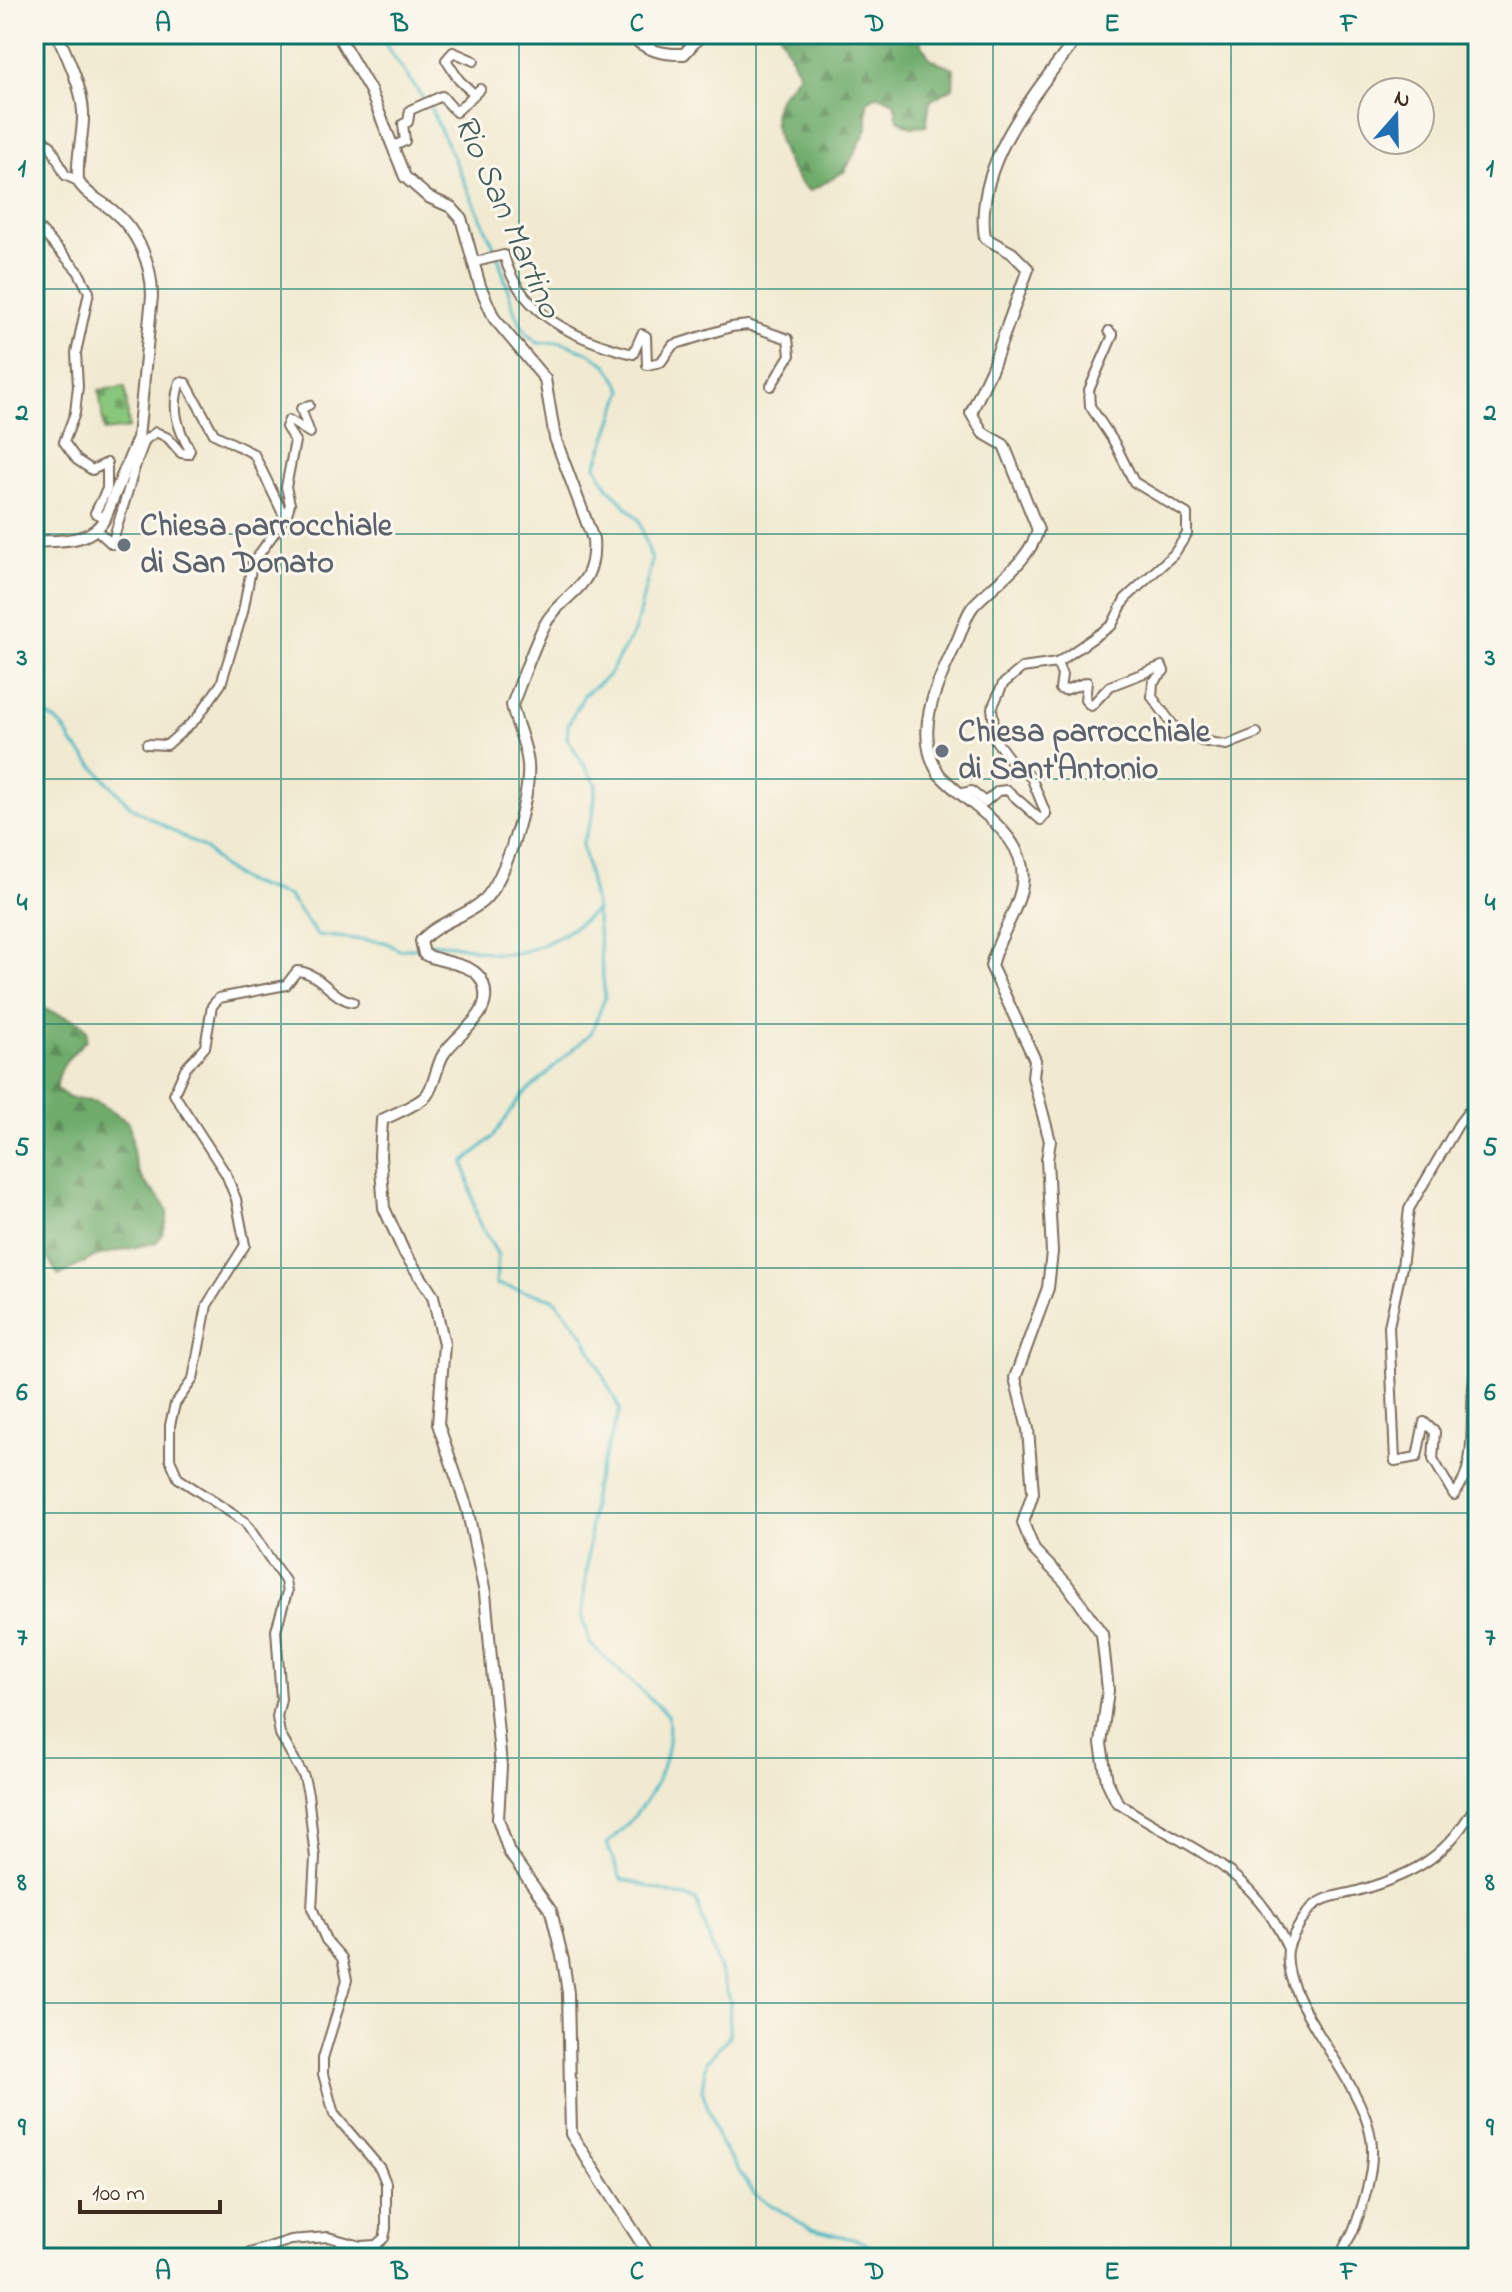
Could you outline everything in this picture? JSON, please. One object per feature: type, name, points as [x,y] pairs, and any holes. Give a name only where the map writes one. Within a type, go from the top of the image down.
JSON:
[{"type":"street","points":[[57,34],[83,109],[82,138],[76,156],[78,181]]},
{"type":"street","points":[[337,34],[370,90],[394,152],[414,186],[451,207],[461,218],[494,318],[545,379],[555,438],[582,503],[594,554],[586,582],[544,627],[512,705],[526,747],[529,781],[498,886],[480,904],[440,923],[421,941],[424,954],[441,963],[469,967],[483,984],[484,1002],[480,1016],[441,1059],[425,1097],[382,1120],[380,1156],[384,1208],[404,1252],[433,1296],[439,1318],[444,1344],[438,1424],[467,1508],[485,1593],[501,1766],[498,1819],[509,1852],[551,1911],[563,1960],[568,1993],[571,2134],[651,2258]]},
{"type":"street","points":[[629,34],[649,50],[667,55],[684,54],[702,34]]},
{"type":"street","points":[[1080,34],[1004,139],[985,213],[985,238],[1012,253],[1028,269],[992,368],[971,413],[983,433],[1004,445],[1038,530],[1025,556],[971,608],[935,689],[927,723],[931,761],[959,794],[1014,841],[1023,868],[1021,889],[991,966],[1035,1060],[1033,1077],[1050,1141],[1047,1173],[1052,1252],[1048,1288],[1015,1378],[1028,1429],[1033,1493],[1023,1523],[1034,1550],[1066,1583],[1102,1634],[1108,1690],[1102,1752],[1107,1781],[1117,1802],[1168,1836],[1226,1866],[1270,1914],[1288,1949],[1292,1983],[1335,2063],[1355,2091],[1373,2147],[1364,2199],[1341,2258]]},
{"type":"street","points":[[394,152],[394,146],[405,141],[403,124],[408,122],[410,110],[442,96],[456,112],[477,92],[459,80],[446,60],[453,52],[474,61]]},
{"type":"street","points":[[34,134],[44,138],[51,146],[65,175],[78,181],[123,220],[142,248],[152,277],[142,419],[112,544],[101,534]]},
{"type":"street","points":[[34,223],[78,271],[89,292],[76,353],[78,386],[75,413],[64,442],[77,460],[92,470],[107,463],[107,489],[95,513],[105,518]]},
{"type":"street","points":[[475,262],[502,255],[528,303],[593,343],[633,354],[638,337],[642,334],[646,336],[647,365],[661,362],[673,345],[731,327],[748,325],[788,339],[790,355],[771,386]]},
{"type":"street","points":[[959,794],[971,791],[985,802],[998,791],[1007,790],[1041,820],[1046,814],[1031,777],[1014,765],[996,741],[992,708],[1003,684],[1022,668],[1057,663],[1112,625],[1125,599],[1174,554],[1187,534],[1187,514],[1134,482],[1090,406],[1089,390],[1113,335],[1109,331]]},
{"type":"street","points":[[34,542],[86,536],[100,528],[131,463],[145,440],[156,432],[168,438],[181,453],[188,454],[190,450],[180,434],[175,412],[180,382],[186,383],[194,391],[214,434],[254,454],[285,518]]},
{"type":"street","points":[[147,744],[167,745],[181,734],[221,684],[243,612],[252,564],[285,518],[290,504],[286,487],[295,441],[286,427],[289,420],[310,433],[301,409],[309,405]]},
{"type":"street","points":[[1057,663],[1062,675],[1060,689],[1087,682],[1085,700],[1091,706],[1110,686],[1162,666],[1164,671],[1153,682],[1152,697],[1182,734],[1218,746],[1257,733]]},
{"type":"street","points":[[234,2258],[291,2240],[328,2237],[361,2246],[376,2245],[384,2238],[386,2229],[386,2183],[380,2168],[334,2114],[323,2074],[323,2058],[347,1980],[342,1958],[326,1940],[312,1908],[315,1858],[308,1794],[304,1777],[280,1734],[277,1717],[281,1699],[276,1630],[287,1592],[285,1581],[245,1522],[178,1478],[170,1459],[172,1414],[175,1404],[193,1379],[207,1305],[245,1245],[236,1199],[226,1174],[174,1094],[185,1069],[205,1047],[212,1006],[219,998],[286,985],[297,971],[317,979],[342,1000],[353,1002]]},
{"type":"street","points":[[1478,1099],[1458,1125],[1409,1209],[1402,1267],[1390,1311],[1395,1461],[1417,1457],[1424,1422],[1435,1432],[1433,1459],[1454,1495],[1462,1485],[1468,1462],[1478,1362]]},
{"type":"street","points":[[1288,1949],[1306,1915],[1320,1902],[1398,1877],[1433,1860],[1459,1833],[1478,1800]]},
{"type":"green space","points":[[780,34],[916,34],[930,59],[954,68],[953,88],[930,101],[926,126],[911,127],[898,120],[894,102],[886,98],[877,96],[871,99],[867,102],[867,129],[845,171],[810,191],[802,185],[788,164],[775,125],[776,104],[799,73]]},
{"type":"green space","points":[[125,387],[129,428],[104,431],[99,390]]},
{"type":"green space","points":[[34,1005],[80,1022],[87,1030],[86,1040],[62,1068],[57,1089],[69,1098],[97,1102],[128,1122],[136,1166],[166,1208],[167,1217],[157,1242],[96,1256],[59,1276],[34,1237]]},
{"type":"waterway","name":"Rio San Martino","points":[[378,34],[424,100]]},
{"type":"waterway","name":"Rio San Martino","points":[[429,105],[497,253],[515,313],[527,334],[538,343],[561,342],[589,353],[607,365],[623,390],[596,466],[607,486],[639,520],[652,561],[635,630],[608,676],[584,695],[568,725],[567,738],[596,784],[593,815],[582,844],[596,910],[605,998],[591,1033],[521,1097],[492,1138],[464,1162],[478,1221],[498,1255],[496,1284],[554,1299],[583,1334],[620,1410],[594,1488],[582,1617],[590,1644],[668,1715],[669,1734],[662,1770],[645,1802],[607,1844],[621,1879],[696,1900],[730,2000],[729,2036],[706,2062],[702,2090],[720,2143],[755,2195],[811,2229],[861,2241],[894,2258]]},
{"type":"waterway","points":[[34,711],[47,715],[61,726],[72,743],[131,807],[207,850],[221,866],[243,881],[288,896],[317,935],[385,942],[399,950],[418,947]]},
{"type":"waterway","points":[[425,944],[451,945],[493,953],[521,952],[562,935],[596,910]]},
{"type":"place","name":"Chiesa parrocchiale di San Donato","points":[[124,545]]},
{"type":"place","name":"Chiesa parrocchiale di Sant'Antonio","points":[[942,751]]}]
